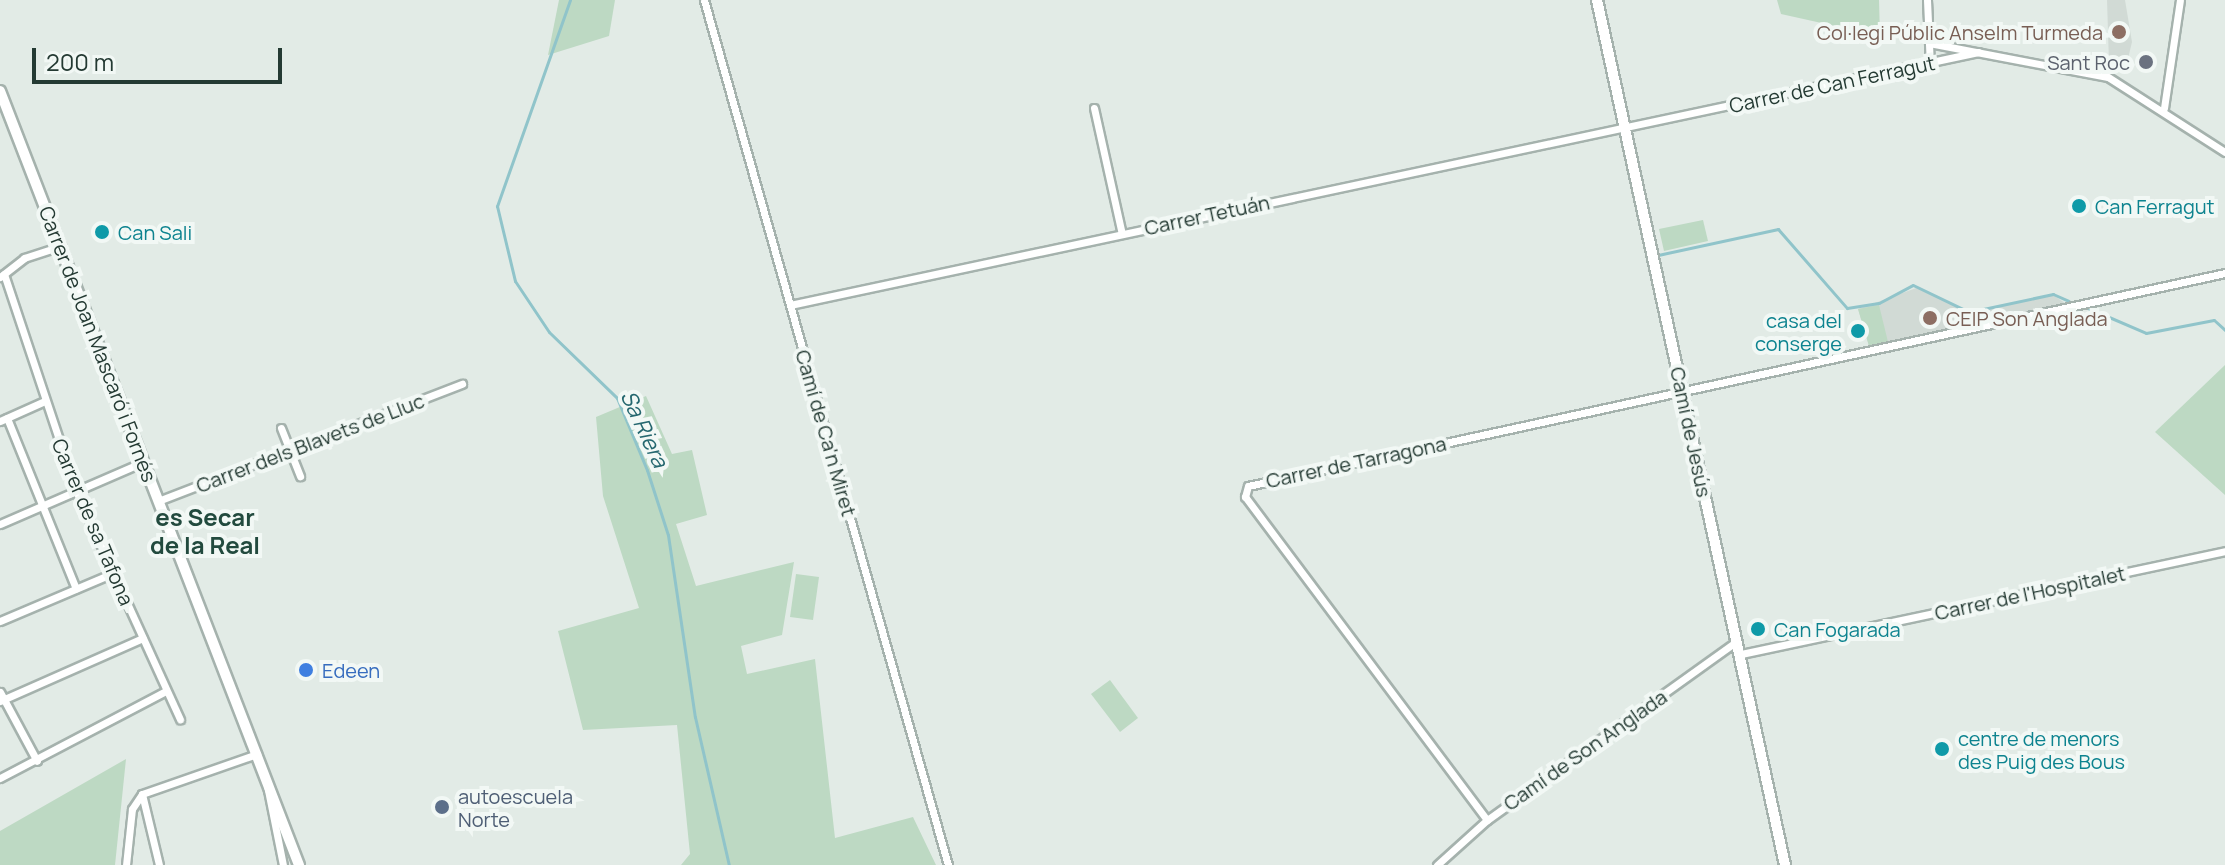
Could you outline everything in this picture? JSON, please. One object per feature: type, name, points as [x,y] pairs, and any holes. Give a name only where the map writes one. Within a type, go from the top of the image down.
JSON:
[{"type":"street","name":"Camí de Ca'n Miret","points":[[704,0],[948,865]]},
{"type":"street","name":"Camí de Jesús","points":[[1597,0],[1785,865]]},
{"type":"street","points":[[1927,0],[1930,65]]},
{"type":"street","points":[[2180,0],[2164,108],[2225,152]]},
{"type":"street","name":"Carrer de Can Ferragut","points":[[1929,43],[2132,87],[2164,108]]},
{"type":"street","name":"Carrer de Can Ferragut","points":[[1625,127],[1930,65],[1978,52]]},
{"type":"street","name":"Carrer de Joan Mascaró i Fornés","points":[[0,91],[299,865]]},
{"type":"street","points":[[1094,108],[1122,234]]},
{"type":"street","name":"Carrer Tetuán","points":[[790,305],[1625,127]]},
{"type":"street","points":[[2,276],[60,246]]},
{"type":"street","points":[[1682,390],[2225,273]]},
{"type":"street","name":"Carrer de sa Tafona","points":[[2,276],[76,491],[180,719]]},
{"type":"street","name":"Carrer dels Blavets de Lluc","points":[[158,501],[462,384]]},
{"type":"street","name":"Carrer de Tarragona","points":[[1487,820],[1245,490],[1682,390]]},
{"type":"street","points":[[45,401],[4,419],[38,507],[76,589]]},
{"type":"street","points":[[281,428],[300,476]]},
{"type":"street","points":[[0,524],[143,462]]},
{"type":"street","name":"Carrer de l'Hospitalet","points":[[1741,654],[2225,551]]},
{"type":"street","points":[[0,621],[113,573]]},
{"type":"street","points":[[37,761],[1,698],[143,638]]},
{"type":"street","name":"Camí de Son Anglada","points":[[1437,865],[1487,820],[1737,641]]},
{"type":"street","points":[[0,778],[166,691]]},
{"type":"street","points":[[126,865],[132,809],[142,794],[257,754]]},
{"type":"street","points":[[267,778],[283,865]]},
{"type":"street","points":[[142,794],[159,865]]},
{"type":"shaded area","name":"Col·legi Públic Anselm Turmeda","points":[[2107,0],[2125,0],[2132,42],[2126,67],[2109,64]]},
{"type":"shaded area","name":"CEIP Son Anglada","points":[[1919,287],[1968,313],[2053,295],[2065,303],[1869,346],[1858,309]]},
{"type":"green space","points":[[559,0],[615,0],[609,36],[548,55]]},
{"type":"green space","points":[[1777,0],[1879,0],[1880,36],[1781,14]]},
{"type":"green space","points":[[1703,220],[1708,241],[1664,251],[1659,229]]},
{"type":"green space","points":[[1879,305],[1888,342],[1869,346],[1858,309]]},
{"type":"green space","points":[[2225,365],[2225,495],[2155,432]]},
{"type":"green space","points":[[646,396],[672,454],[692,450],[707,515],[676,524],[696,586],[794,562],[782,635],[741,646],[747,674],[815,659],[835,838],[913,817],[936,865],[681,865],[690,854],[677,725],[583,730],[558,631],[639,608],[603,496],[596,417]]},
{"type":"green space","points":[[796,574],[819,577],[813,620],[790,617]]},
{"type":"green space","points":[[1110,680],[1138,718],[1120,732],[1091,694]]},
{"type":"green space","points":[[126,759],[115,865],[0,865],[0,831]]},
{"type":"waterway","name":"Sa Riera","points":[[570,0],[497,206],[515,281],[549,332],[617,398],[647,470],[668,535],[695,717],[729,865]]},
{"type":"waterway","points":[[1658,255],[1778,229],[1847,308],[1879,303],[1913,285],[1969,312],[2053,294],[2069,301]]},
{"type":"waterway","points":[[2088,308],[2146,333],[2214,320],[2225,330]]},
{"type":"place","name":"Col·legi Públic Anselm Turmeda","points":[[2119,32]]},
{"type":"place","name":"Sant Roc","points":[[2146,62]]},
{"type":"place","name":"Can Ferragut","points":[[2079,206]]},
{"type":"place","name":"Can Sali","points":[[102,232]]},
{"type":"place","name":"CEIP Son Anglada","points":[[1930,318]]},
{"type":"place","name":"casa del conserge","points":[[1858,331]]},
{"type":"place","name":"Can Fogarada","points":[[1758,629]]},
{"type":"place","name":"Edeen","points":[[306,670]]},
{"type":"place","name":"centre de menors des Puig des Bous","points":[[1942,749]]},
{"type":"place","name":"autoescuela Norte","points":[[442,807]]},
{"type":"district","name":"es Secar de la Real","points":[[205,531]]}]
